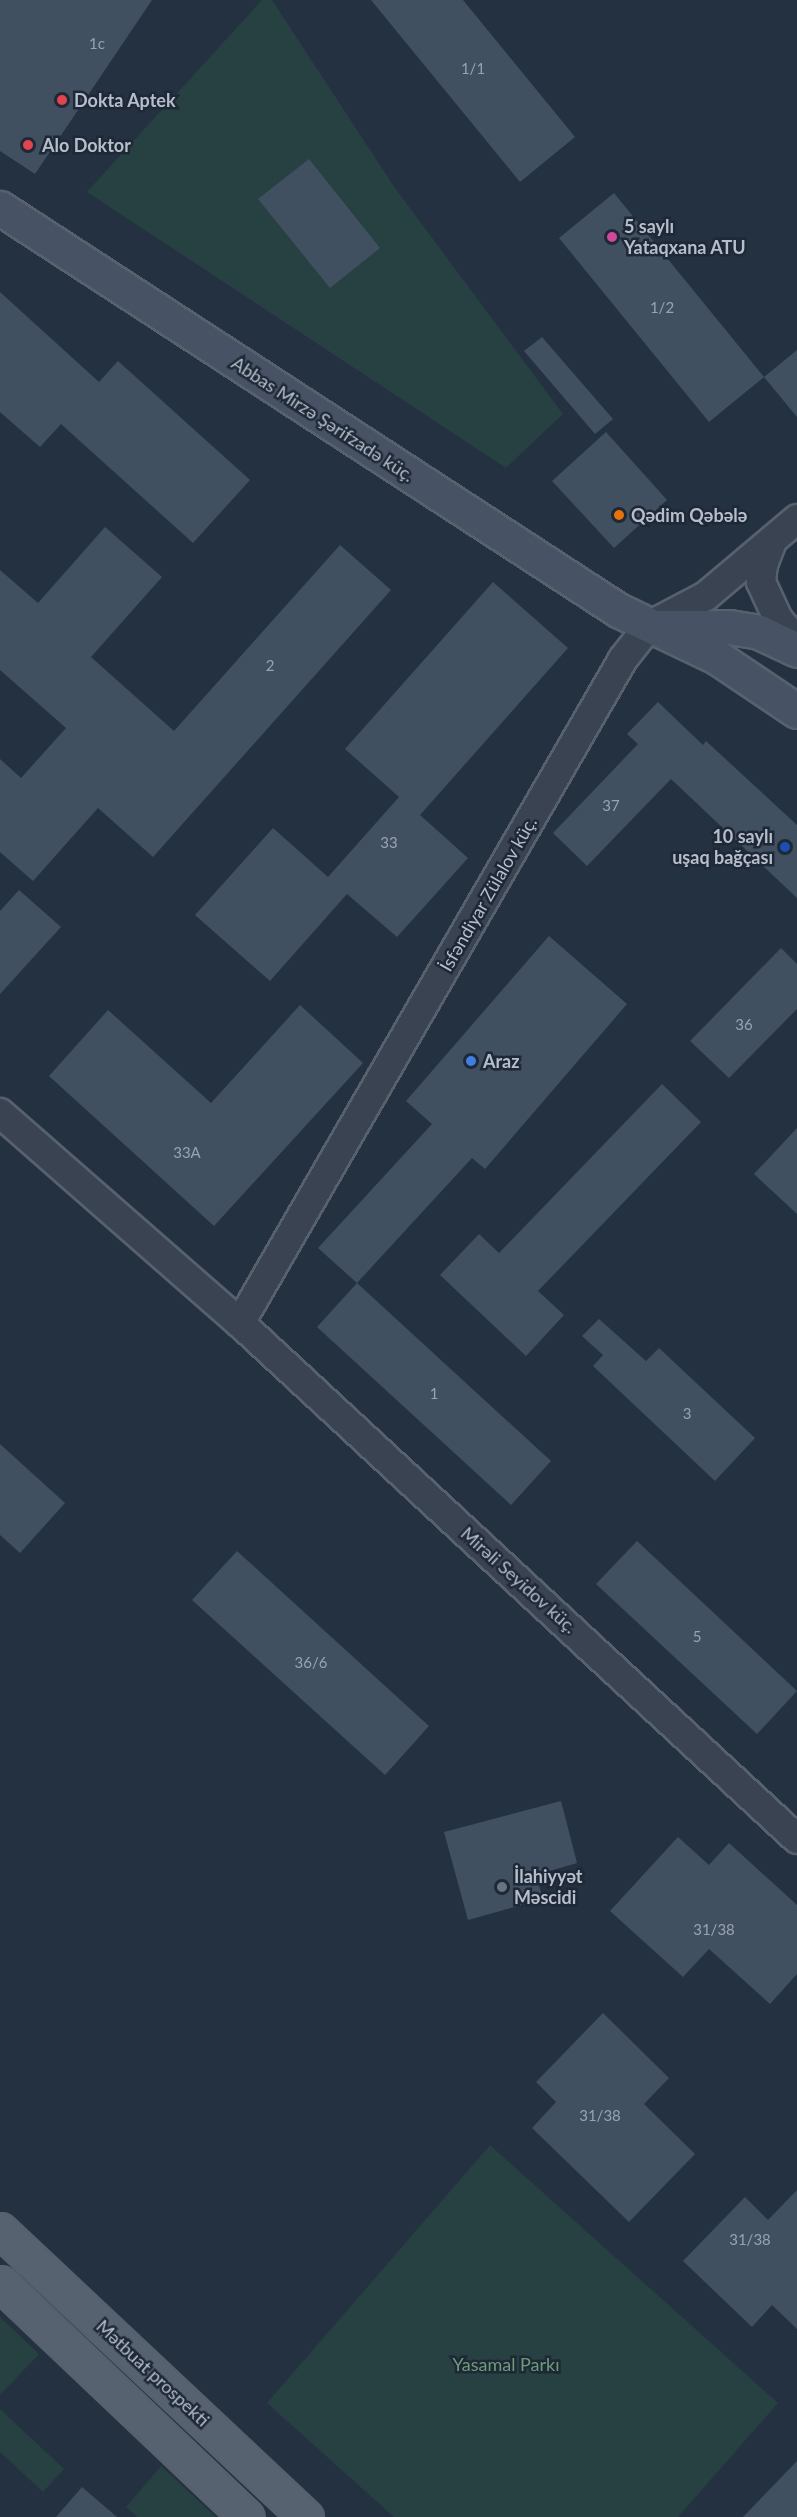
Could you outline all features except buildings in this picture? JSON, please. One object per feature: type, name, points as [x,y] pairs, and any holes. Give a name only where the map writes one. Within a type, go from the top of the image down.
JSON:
[{"type":"main road","name":"Abbas Mirzə Şərifzadə küç.","points":[[0,208],[349,437],[649,626],[752,678],[797,711]]},
{"type":"main road","points":[[649,626],[729,627],[759,632],[797,650]]},
{"type":"main road","name":"Mətbuat prospekti","points":[[0,2230],[306,2517]]},
{"type":"main road","points":[[0,2283],[248,2517]]},
{"type":"street","name":"İsfəndiyar Zülalov küç.","points":[[240,1323],[604,688],[649,626],[706,596],[771,544],[797,519]]},
{"type":"street","points":[[771,544],[763,565],[761,582],[778,619],[797,642]]},
{"type":"street","name":"Mirəli Seyidov küç.","points":[[0,1113],[240,1323],[797,1839]]},
{"type":"green space","points":[[262,0],[272,0],[395,188],[563,414],[506,468],[87,192]]},
{"type":"green space","name":"Yasamal Parkı","points":[[490,2145],[778,2403],[678,2517],[394,2517],[267,2403]]},
{"type":"green space","points":[[0,2317],[39,2354],[0,2395]]},
{"type":"green space","points":[[0,2409],[64,2469],[43,2492],[0,2452]]},
{"type":"green space","points":[[161,2466],[216,2517],[137,2517],[126,2507]]},
{"type":"place","name":"Dokta Aptek","points":[[62,100]]},
{"type":"place","name":"Alo Doktor","points":[[28,145]]},
{"type":"place","name":"5 saylı Yataqxana ATU","points":[[612,237]]},
{"type":"place","name":"Qədim Qəbələ","points":[[619,515]]},
{"type":"place","name":"10 saylı uşaq bağçası","points":[[785,847]]},
{"type":"place","name":"Araz","points":[[471,1061]]},
{"type":"place","name":"İlahiyyət Məscidi","points":[[502,1887]]}]
